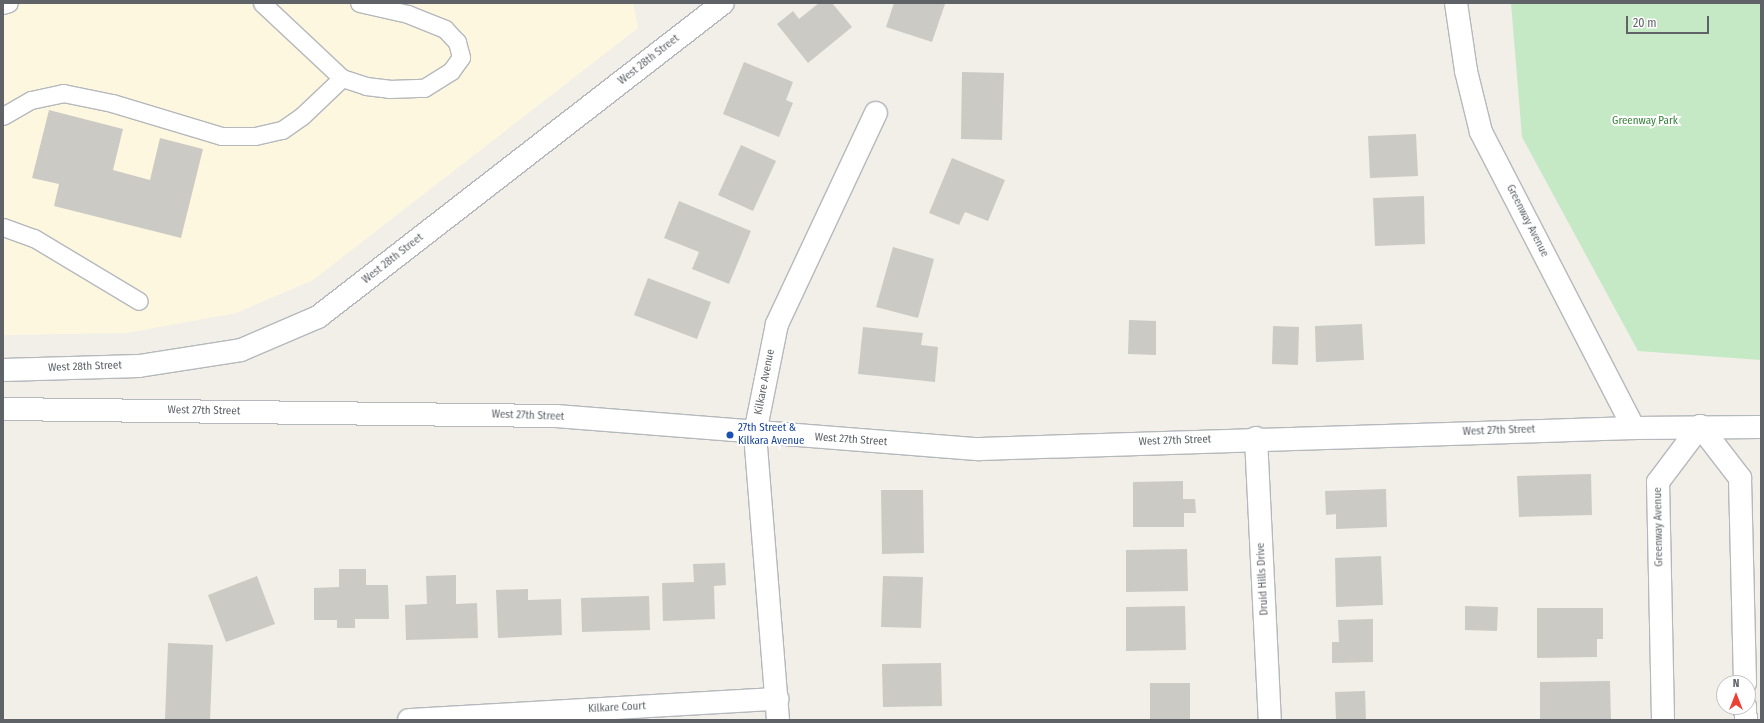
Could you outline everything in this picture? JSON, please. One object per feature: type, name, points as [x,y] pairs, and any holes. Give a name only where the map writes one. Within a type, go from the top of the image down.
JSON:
[{"type":"street","name":"West 28th Street","points":[[3,370],[139,366],[241,350],[318,317],[723,3]]},
{"type":"street","name":"Greenway Avenue","points":[[1456,3],[1466,71],[1481,132],[1634,428]]},
{"type":"street","name":"Kilkare Avenue","points":[[778,720],[755,433],[776,324],[876,114]]},
{"type":"street","name":"West 27th Street","points":[[3,409],[556,416],[755,433],[980,449],[1256,438],[1700,426],[1761,427]]},
{"type":"street","name":"Greenway Avenue","points":[[1663,720],[1658,482],[1700,426]]},
{"type":"street","points":[[1700,426],[1740,478],[1745,675]]},
{"type":"street","name":"Druid Hills Drive","points":[[1256,438],[1270,720]]},
{"type":"street","name":"Kilkare Court","points":[[409,720],[776,699]]},
{"type":"lane","points":[[3,6],[9,3]]},
{"type":"lane","points":[[262,3],[342,78],[366,86],[389,89],[424,88],[451,71],[460,57],[457,42],[445,29],[408,14],[359,3]]},
{"type":"lane","points":[[3,116],[31,100],[63,93],[112,103],[221,136],[255,136],[282,130],[302,116],[342,78]]},
{"type":"lane","points":[[3,227],[34,238],[138,301]]},
{"type":"shaded area","points":[[3,3],[633,3],[638,28],[313,280],[236,313],[127,333],[3,335]]},
{"type":"green space","name":"Greenway Park","points":[[1511,3],[1761,3],[1761,360],[1638,351],[1522,137]]},
{"type":"building","points":[[819,3],[832,3],[852,27],[808,63],[777,24],[793,11],[799,19]]},
{"type":"building","points":[[894,3],[945,4],[932,42],[886,27]]},
{"type":"building","points":[[744,62],[793,82],[786,100],[793,103],[779,137],[723,114]]},
{"type":"building","points":[[962,72],[1004,73],[1002,140],[961,139]]},
{"type":"building","points":[[49,110],[123,129],[113,170],[150,180],[160,138],[203,149],[181,238],[54,206],[59,184],[32,178]]},
{"type":"building","points":[[1416,134],[1418,176],[1370,178],[1368,136]]},
{"type":"building","points":[[741,145],[776,161],[753,211],[718,195]]},
{"type":"building","points":[[952,158],[1005,180],[988,221],[965,212],[959,225],[929,213]]},
{"type":"building","points":[[1424,196],[1425,244],[1375,246],[1373,198]]},
{"type":"building","points":[[679,201],[751,231],[729,284],[692,269],[699,252],[664,238]]},
{"type":"building","points":[[893,247],[934,259],[918,318],[876,307]]},
{"type":"building","points":[[648,278],[711,302],[697,339],[634,315]]},
{"type":"building","points":[[1129,320],[1156,321],[1156,355],[1128,354]]},
{"type":"building","points":[[1362,324],[1364,360],[1316,362],[1315,326]]},
{"type":"building","points":[[1273,326],[1299,327],[1298,365],[1272,364]]},
{"type":"building","points":[[863,327],[923,333],[921,345],[938,347],[935,382],[858,374]]},
{"type":"building","points":[[1591,474],[1592,515],[1519,517],[1517,476]]},
{"type":"building","points":[[1183,481],[1183,499],[1195,499],[1196,513],[1184,513],[1184,527],[1133,527],[1133,482]]},
{"type":"building","points":[[1386,489],[1387,527],[1336,529],[1336,514],[1326,515],[1325,491]]},
{"type":"building","points":[[881,490],[923,490],[924,553],[882,554]]},
{"type":"building","points":[[1187,549],[1188,591],[1126,592],[1126,550]]},
{"type":"building","points":[[1381,556],[1383,605],[1336,607],[1335,558]]},
{"type":"building","points":[[725,563],[726,585],[714,586],[715,619],[663,621],[662,583],[694,582],[693,564]]},
{"type":"building","points":[[339,569],[366,569],[366,585],[388,585],[389,619],[355,619],[355,628],[337,628],[337,620],[314,620],[314,588],[339,587]]},
{"type":"building","points":[[456,575],[456,604],[477,603],[478,638],[406,640],[405,605],[427,604],[426,576]]},
{"type":"building","points":[[257,576],[275,624],[226,642],[208,595]]},
{"type":"building","points":[[883,576],[923,577],[921,628],[881,627]]},
{"type":"building","points":[[528,589],[528,600],[561,599],[562,635],[498,638],[496,590]]},
{"type":"building","points":[[649,596],[650,630],[582,632],[581,598]]},
{"type":"building","points":[[1185,606],[1186,650],[1126,651],[1126,607]]},
{"type":"building","points":[[1465,606],[1498,607],[1497,631],[1465,630]]},
{"type":"building","points":[[1537,608],[1603,608],[1603,639],[1597,639],[1597,657],[1537,658]]},
{"type":"building","points":[[1373,619],[1373,662],[1332,663],[1332,642],[1339,642],[1338,620]]},
{"type":"building","points":[[168,643],[213,645],[210,720],[165,720]]},
{"type":"building","points":[[941,663],[942,706],[883,707],[882,664]]},
{"type":"building","points":[[1610,681],[1611,720],[1540,720],[1540,682]]},
{"type":"building","points":[[1150,683],[1190,683],[1190,720],[1150,720]]},
{"type":"building","points":[[1365,691],[1366,720],[1336,720],[1335,692]]},
{"type":"place","name":"27th Street & Kilkara Avenue","points":[[730,435]]}]
